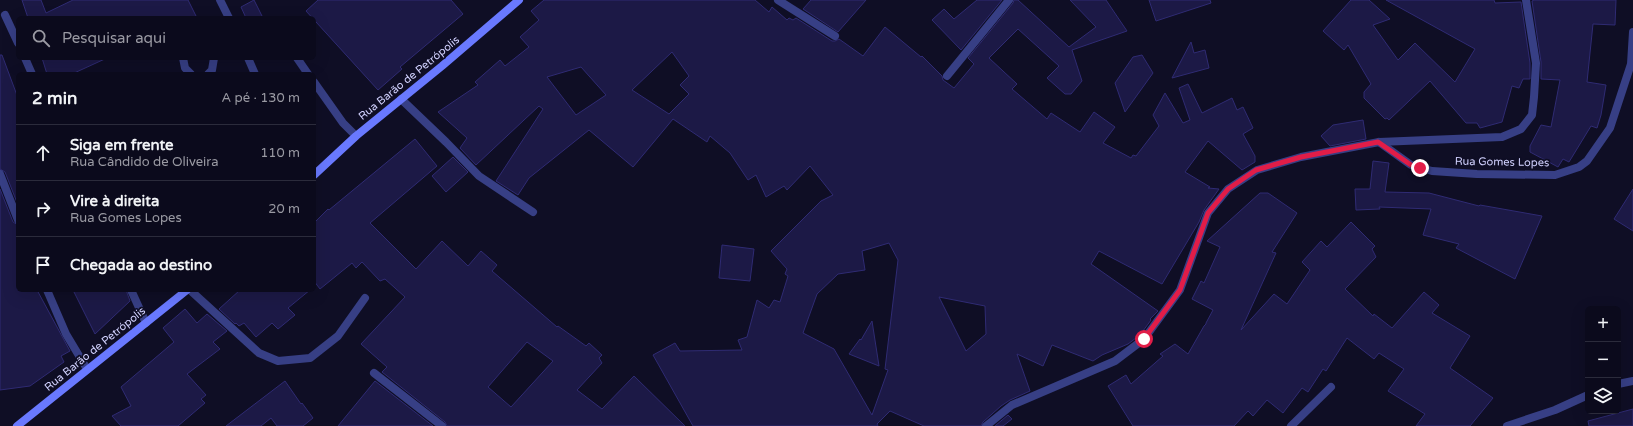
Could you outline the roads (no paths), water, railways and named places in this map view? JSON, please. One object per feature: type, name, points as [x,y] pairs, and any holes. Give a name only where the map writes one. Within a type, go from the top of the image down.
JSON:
[{"type":"street","points":[[220,0],[228,16]]},
{"type":"street","name":"Rua Barão de Petrópolis","points":[[316,173],[356,136],[442,66],[519,0]]},
{"type":"street","points":[[778,0],[835,36]]},
{"type":"street","points":[[947,76],[1008,0]]},
{"type":"street","points":[[986,426],[1012,405],[1115,362],[1144,339],[1180,290],[1208,213],[1228,189],[1256,170],[1301,157],[1378,142],[1502,137],[1521,129],[1532,115],[1536,63],[1526,0]]},
{"type":"street","points":[[5,15],[16,39]]},
{"type":"street","name":"Rua Gomes Lopes","points":[[1378,142],[1411,165],[1432,170],[1477,174],[1555,175],[1579,167],[1587,161],[1610,128],[1631,64],[1633,32]]},
{"type":"street","points":[[26,60],[31,72]]},
{"type":"street","points":[[183,60],[185,68],[189,72]]},
{"type":"street","points":[[210,72],[212,70],[214,60]]},
{"type":"street","points":[[249,60],[255,72]]},
{"type":"street","points":[[298,60],[307,72]]},
{"type":"street","points":[[316,85],[343,123],[356,136]]},
{"type":"street","points":[[401,99],[479,176],[533,212]]},
{"type":"street","points":[[0,174],[16,215]]},
{"type":"street","points":[[48,292],[66,334],[87,369]]},
{"type":"street","points":[[132,292],[146,323]]},
{"type":"street","name":"Rua Barão de Petrópolis","points":[[17,426],[87,369],[186,292]]},
{"type":"street","points":[[191,292],[259,353],[278,360],[310,358],[338,336],[365,298]]},
{"type":"street","points":[[374,373],[442,426]]},
{"type":"street","points":[[1621,383],[1633,381]]},
{"type":"street","points":[[1291,426],[1330,387]]},
{"type":"street","points":[[1507,426],[1555,410],[1585,396]]}]
